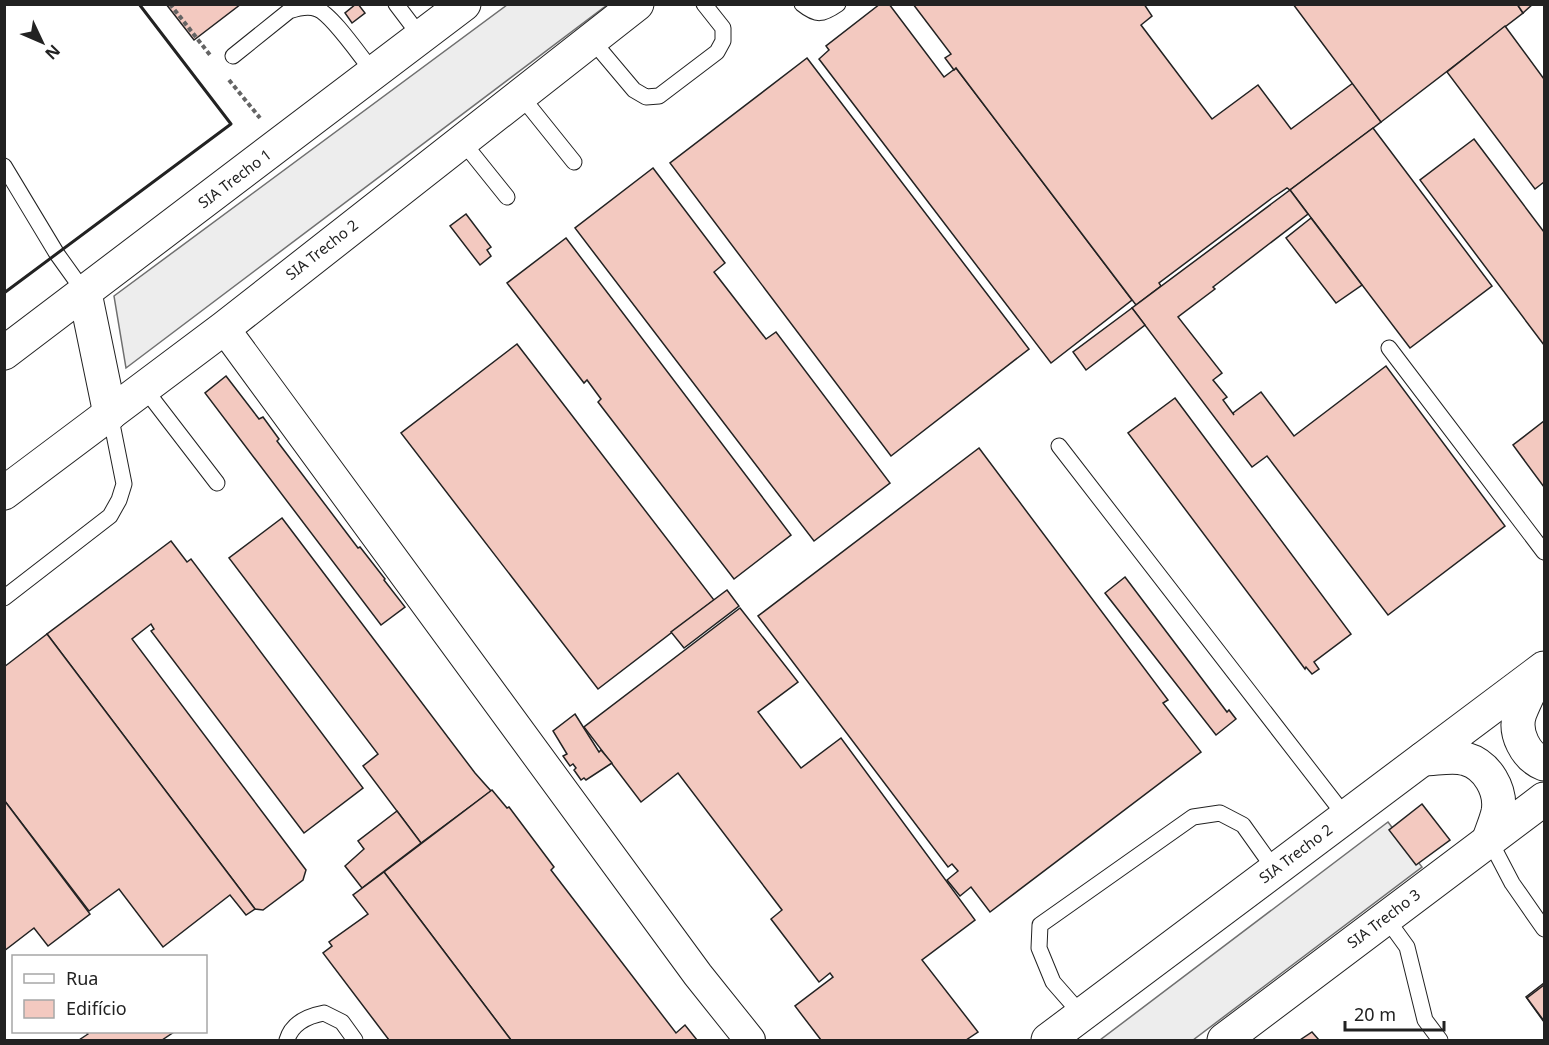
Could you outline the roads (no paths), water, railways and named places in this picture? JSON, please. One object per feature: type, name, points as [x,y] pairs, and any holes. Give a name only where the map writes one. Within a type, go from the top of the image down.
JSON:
[{"type":"main road","name":"SIA Trecho 1","points":[[4,353],[464,4]]},
{"type":"main road","name":"SIA Trecho 2","points":[[4,493],[224,328],[637,4]]},
{"type":"main road","points":[[85,293],[110,414]]},
{"type":"main road","name":"SIA Trecho 2","points":[[1048,1041],[1541,670]]},
{"type":"main road","points":[[1541,670],[1519,716],[1520,738],[1527,753],[1545,764]]},
{"type":"main road","points":[[1423,759],[1465,758],[1481,766],[1492,781],[1497,795],[1498,810],[1490,839]]},
{"type":"main road","name":"SIA Trecho 3","points":[[1224,1041],[1490,839],[1543,804]]},
{"type":"street","points":[[224,328],[670,937],[750,1041]]},
{"type":"lane","points":[[396,4],[421,37]]},
{"type":"lane","points":[[591,39],[634,90],[646,97],[659,96],[717,52],[723,41],[723,28],[704,4]]},
{"type":"lane","points":[[802,4],[813,12],[825,13],[838,4]]},
{"type":"lane","points":[[233,56],[289,11],[311,7],[324,12],[374,73]]},
{"type":"lane","points":[[521,96],[574,162]]},
{"type":"lane","points":[[462,141],[507,197]]},
{"type":"lane","points":[[4,166],[57,254],[85,293]]},
{"type":"lane","points":[[1389,348],[1545,552]]},
{"type":"lane","points":[[144,388],[217,483]]},
{"type":"lane","points":[[4,598],[110,516],[115,508],[124,484],[110,414]]},
{"type":"lane","points":[[1059,446],[1346,817]]},
{"type":"lane","points":[[1082,1015],[1053,982],[1039,948],[1040,925],[1193,817],[1220,813],[1243,825],[1275,870]]},
{"type":"lane","points":[[1490,839],[1512,883],[1545,929]]},
{"type":"lane","points":[[1386,918],[1407,947],[1425,1020],[1440,1041]]},
{"type":"lane","points":[[287,1041],[288,1035],[307,1016],[324,1013],[342,1022],[355,1041]]}]
